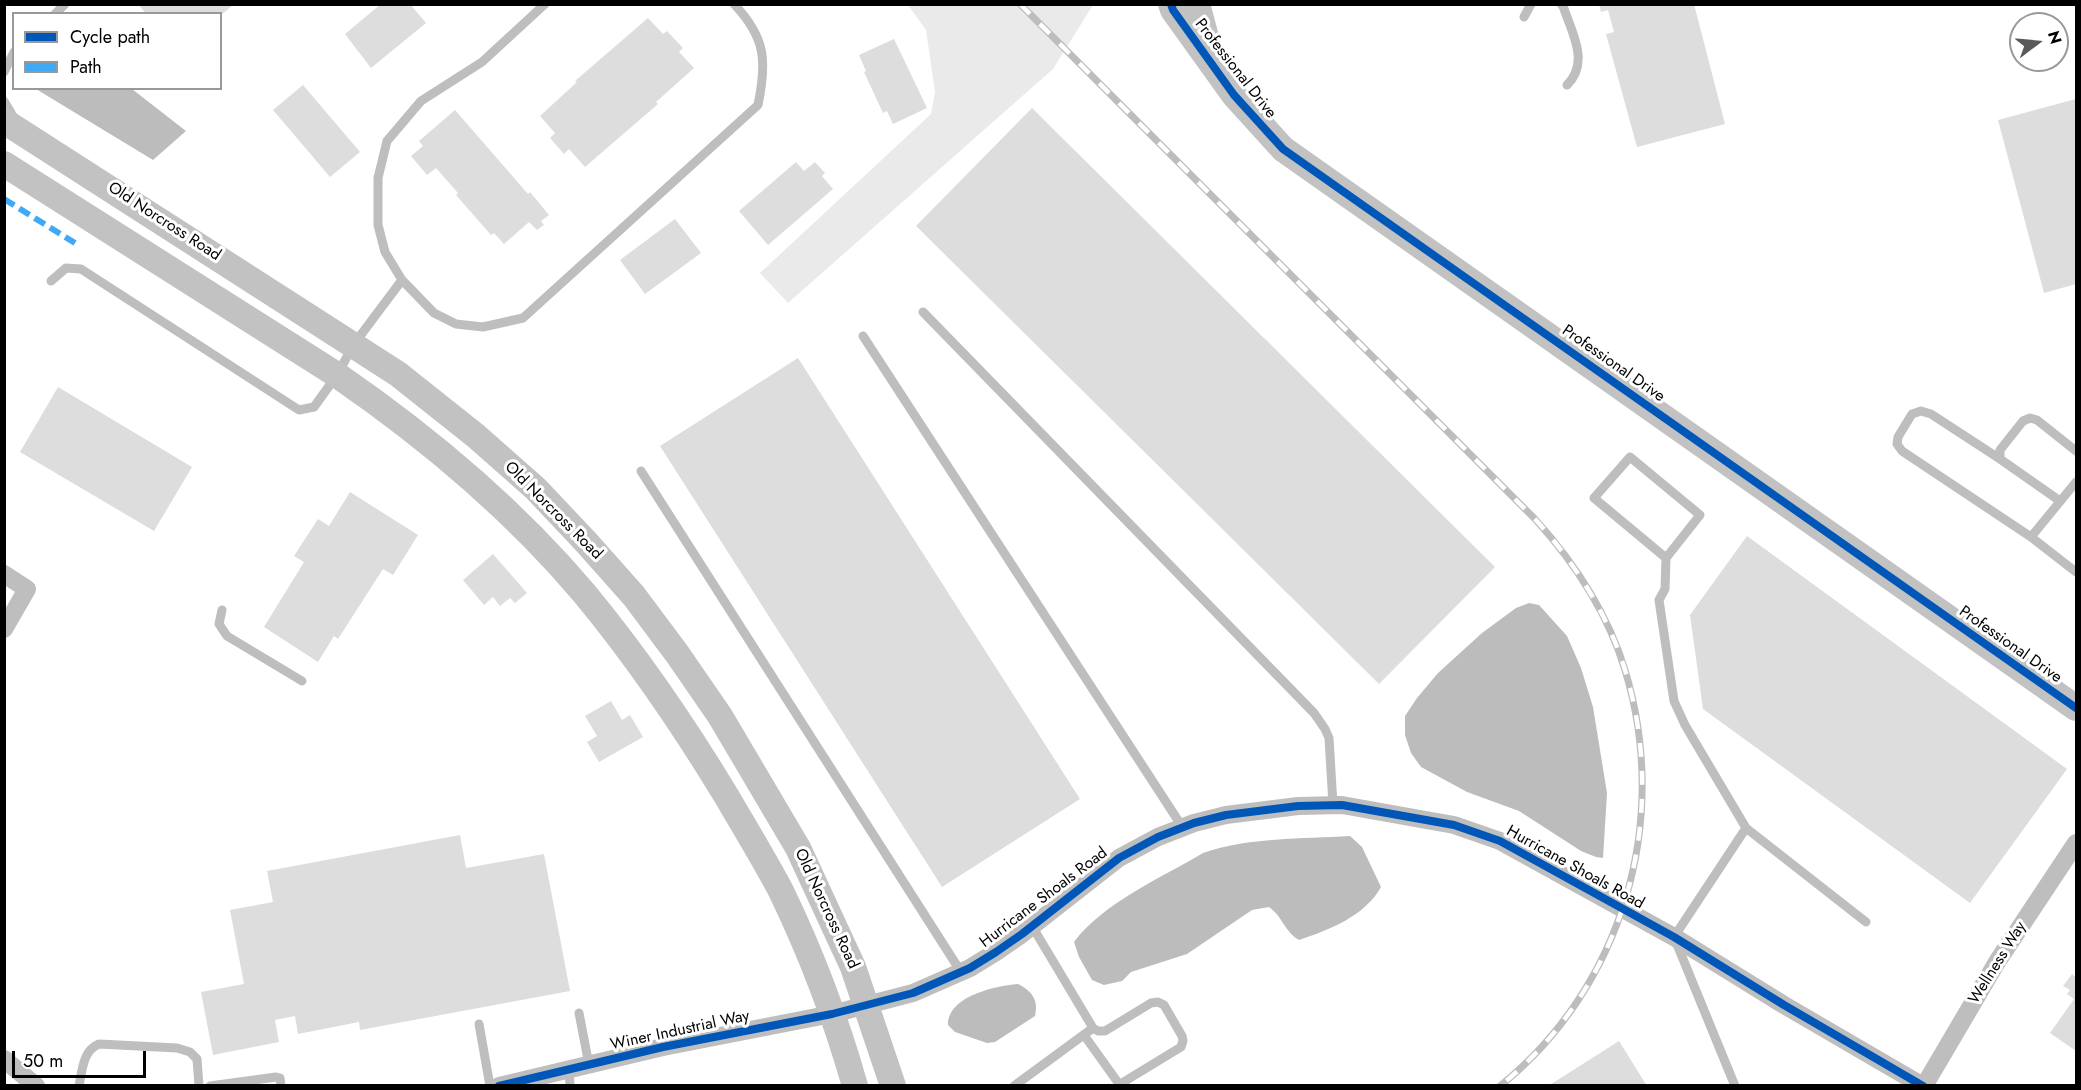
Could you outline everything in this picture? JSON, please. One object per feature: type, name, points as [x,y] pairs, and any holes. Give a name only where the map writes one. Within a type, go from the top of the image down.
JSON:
[{"type":"main road","name":"Professional Drive","points":[[1172,4],[1173,10],[1251,115],[1283,149],[2076,708]]},
{"type":"main road","points":[[1197,4],[1215,67]]},
{"type":"main road","name":"Old Norcross Road","points":[[4,122],[399,374],[476,436],[536,489],[579,534],[634,596],[678,655],[720,716],[798,848],[837,930],[867,1006],[893,1086]]},
{"type":"main road","name":"Old Norcross Road","points":[[4,164],[337,375],[383,407],[454,464],[521,526],[583,592],[641,665],[702,756],[758,851],[790,912],[832,1014],[855,1086]]},
{"type":"street","points":[[4,574],[27,589],[4,629]]},
{"type":"street","name":"Hurricane Shoals Road","points":[[867,1006],[914,993],[996,952],[1119,858],[1158,837],[1226,815],[1298,806],[1342,805],[1454,825],[1500,841],[1674,937],[1923,1086]]},
{"type":"street","name":"Wellness Way","points":[[1923,1086],[1997,962],[2076,843]]},
{"type":"street","name":"Winer Industrial Way","points":[[499,1086],[570,1077],[589,1065],[663,1047],[867,1006]]},
{"type":"street","points":[[7,1065],[36,1086]]},
{"type":"lane","points":[[545,4],[482,62],[421,101],[387,141],[378,178],[378,225],[385,252],[402,280],[434,313],[456,324],[483,327],[523,318],[758,105],[764,76],[760,42],[750,21],[734,4]]},
{"type":"lane","points":[[1524,17],[1531,4]]},
{"type":"lane","points":[[1561,4],[1580,56],[1575,77],[1567,85]]},
{"type":"lane","points":[[4,72],[12,55]]},
{"type":"lane","points":[[4,101],[16,123],[34,140]]},
{"type":"lane","points":[[51,281],[66,268],[81,269],[299,410],[314,408],[337,375],[354,344],[402,280]]},
{"type":"lane","points":[[923,312],[1314,714],[1329,738],[1333,806]]},
{"type":"lane","points":[[862,336],[1183,828]]},
{"type":"lane","points":[[2060,501],[1931,414],[1921,411],[1912,414],[1898,437],[1897,444],[1902,451],[2031,537],[2076,572]]},
{"type":"lane","points":[[2000,459],[2002,446],[2023,421],[2030,418],[2037,420],[2076,451]]},
{"type":"lane","points":[[1666,558],[1594,498],[1630,457],[1700,515],[1666,558],[1665,589],[1659,600],[1674,701],[1685,725],[1746,828],[1866,922]]},
{"type":"lane","points":[[641,471],[960,972]]},
{"type":"lane","points":[[2031,537],[2076,482]]},
{"type":"lane","points":[[222,610],[219,624],[226,636],[302,681]]},
{"type":"lane","points":[[1736,1086],[1674,937],[1746,828]]},
{"type":"lane","points":[[1032,926],[1093,1028],[1105,1031],[1151,1003],[1158,1002],[1164,1005],[1183,1041],[1181,1047],[1118,1085],[1084,1035]]},
{"type":"lane","points":[[579,1013],[589,1065]]},
{"type":"lane","points":[[479,1024],[490,1086]]},
{"type":"lane","points":[[1014,1086],[1093,1028]]},
{"type":"lane","points":[[79,1086],[86,1056],[93,1046],[99,1044],[177,1048],[190,1052],[197,1059],[199,1086]]},
{"type":"lane","points":[[210,1086],[276,1077],[279,1078],[281,1086]]},
{"type":"shaded area","points":[[908,5],[1093,5],[1053,69],[788,303],[760,273],[931,114],[935,92],[926,30]]},
{"type":"shaded area","points":[[38,90],[133,90],[186,131],[153,160]]},
{"type":"shaded area","points":[[1529,603],[1539,605],[1567,636],[1581,668],[1593,707],[1607,793],[1603,858],[1581,851],[1519,811],[1467,792],[1421,767],[1411,753],[1405,735],[1405,716],[1438,673],[1482,633],[1516,608]]},
{"type":"shaded area","points":[[1350,836],[1362,847],[1381,887],[1366,906],[1356,914],[1322,932],[1299,940],[1269,907],[1252,910],[1187,954],[1131,972],[1122,981],[1104,985],[1092,980],[1079,957],[1074,942],[1100,915],[1134,892],[1203,853],[1257,841]]},
{"type":"shaded area","points":[[1018,984],[1033,997],[1036,1005],[1035,1016],[995,1042],[987,1043],[955,1032],[948,1025],[950,1015],[956,1007],[974,994]]},
{"type":"building","points":[[138,4],[234,4],[222,14],[222,12],[144,12]]},
{"type":"building","points":[[381,4],[410,4],[426,23],[371,68],[345,34]]},
{"type":"building","points":[[1599,4],[1694,4],[1725,124],[1637,147],[1606,34],[1614,32],[1608,10],[1601,12]]},
{"type":"building","points":[[648,18],[663,34],[667,31],[683,48],[679,52],[694,68],[656,102],[658,104],[585,167],[569,149],[564,154],[550,138],[555,133],[540,116],[577,82],[575,81]]},
{"type":"building","points":[[894,39],[927,108],[893,124],[887,111],[883,113],[864,72],[866,71],[859,55]]},
{"type":"building","points":[[303,85],[360,152],[330,177],[273,110]]},
{"type":"building","points":[[2076,99],[2076,284],[2044,293],[1998,120]]},
{"type":"building","points":[[1032,108],[1495,567],[1379,684],[916,226]]},
{"type":"building","points":[[455,110],[549,215],[541,221],[544,225],[537,230],[529,222],[504,244],[494,233],[491,235],[436,168],[427,175],[411,156],[423,146],[419,141]]},
{"type":"building","points":[[796,162],[804,171],[815,162],[825,173],[822,176],[833,189],[768,245],[739,211]]},
{"type":"building","points":[[675,219],[701,253],[645,294],[620,260]]},
{"type":"building","points":[[798,358],[1080,799],[942,887],[660,446]]},
{"type":"building","points":[[58,387],[192,467],[154,531],[20,452]]},
{"type":"building","points":[[350,492],[418,535],[393,575],[383,569],[338,639],[334,636],[318,662],[264,627],[304,562],[294,556],[318,519],[329,526]]},
{"type":"building","points":[[1747,536],[2067,769],[1970,903],[1703,709],[1690,615]]},
{"type":"building","points":[[493,554],[527,593],[515,603],[510,598],[500,606],[493,597],[484,605],[463,580]]},
{"type":"building","points":[[611,701],[622,720],[630,715],[643,737],[599,762],[587,742],[597,736],[585,716]]},
{"type":"building","points":[[460,835],[466,868],[544,854],[570,991],[360,1030],[359,1022],[298,1034],[295,1016],[275,1020],[279,1042],[213,1055],[201,992],[244,984],[230,910],[273,902],[267,871]]},
{"type":"building","points":[[2072,974],[2076,978],[2076,1051],[2050,1033],[2074,999],[2067,994],[2070,990],[2063,986]]},
{"type":"building","points":[[1619,1041],[1647,1086],[1548,1086]]},
{"type":"railway","points":[[1020,4],[1535,519],[1576,571],[1599,609],[1618,649],[1638,727],[1642,785],[1638,842],[1626,897],[1606,951],[1578,1000],[1543,1046],[1500,1086]]},
{"type":"marked path","points":[[4,199],[75,243]]},
{"type":"cycle path","points":[[1171,4],[1234,95],[1283,149],[2076,708]]},
{"type":"cycle path","points":[[499,1086],[663,1047],[832,1014],[913,993],[970,968],[996,952],[1119,858],[1158,837],[1194,823],[1226,815],[1298,806],[1342,805],[1454,825],[1500,841],[1674,937],[1784,1005],[1923,1086]]}]
